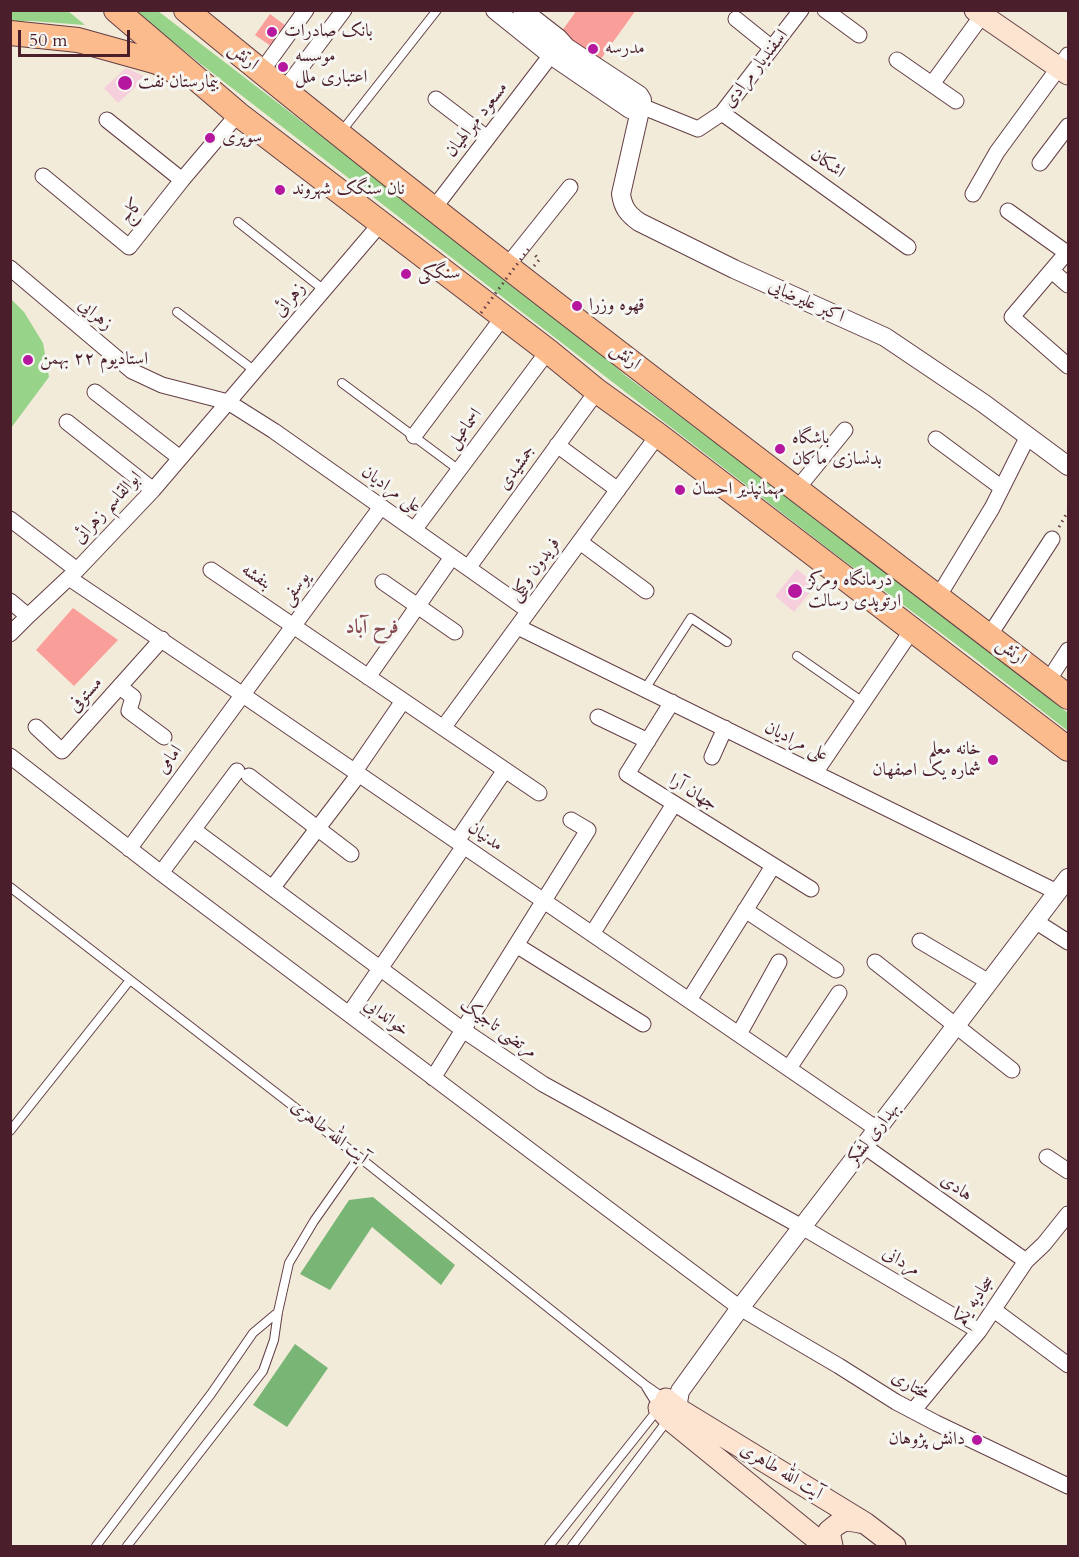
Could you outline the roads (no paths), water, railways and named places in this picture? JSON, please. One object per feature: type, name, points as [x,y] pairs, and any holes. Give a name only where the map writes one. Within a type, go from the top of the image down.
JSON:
[{"type":"main road","points":[[116,10],[238,114],[381,223],[492,315],[548,351],[597,391],[658,435],[1068,749]]},
{"type":"main road","name":"ارتش","points":[[186,10],[205,19],[261,72],[507,266],[1068,697]]},
{"type":"main road","points":[[981,12],[1065,65]]},
{"type":"main road","points":[[10,33],[78,40],[101,46],[157,62],[206,88]]},
{"type":"main road","name":"آیت الله طاهری","points":[[670,1405],[865,1523],[895,1546]]},
{"type":"main road","name":"آیت الله طاهری","points":[[670,1405],[825,1546]]},
{"type":"main road","points":[[832,1546],[829,1531],[841,1521],[865,1523]]},
{"type":"street","points":[[261,72],[306,10]]},
{"type":"street","points":[[284,90],[344,10]]},
{"type":"street","name":"اسفندیار مرادی","points":[[495,10],[551,55],[630,109],[636,110],[641,106],[642,100],[639,95],[566,47],[522,10]]},
{"type":"street","name":"اسفندیار مرادی","points":[[641,106],[698,129],[722,113],[801,10]]},
{"type":"street","points":[[825,10],[859,35]]},
{"type":"street","points":[[932,84],[981,12]]},
{"type":"street","points":[[736,19],[772,48]]},
{"type":"street","name":"مسعود مهرالهیان","points":[[434,208],[551,55]]},
{"type":"street","points":[[897,60],[956,101]]},
{"type":"street","points":[[973,194],[997,152],[1065,65]]},
{"type":"street","points":[[436,99],[487,138]]},
{"type":"street","name":"اکبر علیرضایی","points":[[641,106],[621,194],[628,215],[734,269],[885,337],[983,403],[1068,466]]},
{"type":"street","name":"اشکان","points":[[722,113],[908,247]]},
{"type":"street","name":"کاج","points":[[43,176],[129,247],[238,114]]},
{"type":"street","points":[[107,120],[182,180]]},
{"type":"street","points":[[1040,163],[1068,126]]},
{"type":"street","points":[[507,266],[570,187]]},
{"type":"street","points":[[1008,211],[1068,252],[1012,317],[1068,366]]},
{"type":"street","name":"زهرائی","points":[[228,402],[381,223]]},
{"type":"street","name":"زهرایی","points":[[10,268],[132,371],[162,385],[228,402]]},
{"type":"street","points":[[1052,271],[1068,285]]},
{"type":"street","points":[[414,436],[492,315]]},
{"type":"street","name":"اسماعیل","points":[[414,530],[548,351]]},
{"type":"street","name":"جمشیدی","points":[[468,568],[597,391]]},
{"type":"street","points":[[95,392],[180,458]]},
{"type":"street","name":"ابوالقاسم زهرائی","points":[[10,634],[73,574],[153,490],[228,402]]},
{"type":"street","name":"علی مرادیان","points":[[228,402],[274,431],[529,611]]},
{"type":"street","points":[[67,422],[153,490]]},
{"type":"street","points":[[796,489],[844,430]]},
{"type":"street","name":"فریدون وکیلی","points":[[443,728],[658,435]]},
{"type":"street","points":[[938,597],[992,508],[1028,436]]},
{"type":"street","points":[[936,439],[1002,488]]},
{"type":"street","points":[[557,445],[618,490]]},
{"type":"street","name":"یوسفی","points":[[243,695],[381,507]]},
{"type":"street","name":"مدنیان","points":[[10,519],[73,574],[162,639],[878,1129]]},
{"type":"street","points":[[989,636],[1052,539]]},
{"type":"street","points":[[579,542],[646,591]]},
{"type":"street","points":[[368,677],[452,557]]},
{"type":"street","name":"بنفشه","points":[[211,570],[539,793]]},
{"type":"street","points":[[383,582],[455,632]]},
{"type":"street","points":[[10,601],[28,616]]},
{"type":"street","name":"علی مرادیان","points":[[518,627],[815,773],[1063,885]]},
{"type":"street","points":[[815,773],[912,630]]},
{"type":"street","name":"مستوفی","points":[[36,727],[62,751],[162,639]]},
{"type":"street","points":[[1048,681],[1068,650]]},
{"type":"street","points":[[120,687],[133,698],[129,711],[164,737]]},
{"type":"street","name":"امامی","points":[[129,849],[243,695]]},
{"type":"street","points":[[273,887],[318,829],[403,701]]},
{"type":"street","name":"جهان آرا","points":[[672,702],[627,774],[811,889]]},
{"type":"street","points":[[598,717],[648,741]]},
{"type":"street","points":[[712,757],[725,728]]},
{"type":"street","name":"خواندابی","points":[[10,756],[129,849],[740,1308]]},
{"type":"street","points":[[349,1014],[381,968],[505,770]]},
{"type":"street","points":[[161,873],[194,830],[243,774],[351,854]]},
{"type":"street","points":[[592,934],[674,804]]},
{"type":"street","points":[[433,1078],[588,831],[571,819]]},
{"type":"street","name":"مرتضی تاجیک","points":[[194,830],[463,1030],[543,1084],[802,1227]]},
{"type":"street","points":[[689,1000],[773,866]]},
{"type":"street","name":"بهداری لشکر","points":[[670,1405],[740,1308],[1063,885]]},
{"type":"street","points":[[746,910],[836,970]]},
{"type":"street","points":[[1035,921],[1068,942]]},
{"type":"street","points":[[920,941],[989,982]]},
{"type":"street","points":[[516,945],[643,1024]]},
{"type":"street","points":[[739,1034],[779,962]]},
{"type":"street","points":[[875,962],[1012,1070]]},
{"type":"street","points":[[789,1068],[839,993]]},
{"type":"street","name":"هادی","points":[[864,1146],[1026,1261]]},
{"type":"street","points":[[1047,1157],[1068,1172]]},
{"type":"street","name":"سجادیه یکم","points":[[913,1411],[979,1331],[1026,1261],[1067,1217]]},
{"type":"street","name":"مردانی","points":[[802,1227],[979,1331]]},
{"type":"street","name":"مختاری","points":[[740,1308],[896,1402],[1068,1485]]},
{"type":"street","points":[[994,1310],[1068,1365]]},
{"type":"lane","points":[[339,134],[437,10]]},
{"type":"lane","points":[[238,222],[324,290]]},
{"type":"lane","points":[[177,312],[255,371]]},
{"type":"lane","points":[[342,383],[459,470]]},
{"type":"lane","points":[[645,689],[691,618],[727,642]]},
{"type":"lane","points":[[797,656],[863,702]]},
{"type":"lane","name":"آیت الله طاهری","points":[[10,887],[359,1157],[670,1405]]},
{"type":"lane","points":[[10,1131],[130,980]]},
{"type":"lane","points":[[127,1546],[263,1371],[274,1340],[289,1263],[314,1221],[359,1157]]},
{"type":"lane","points":[[96,1546],[211,1394],[253,1333],[278,1312]]},
{"type":"lane","points":[[549,1546],[670,1405]]},
{"type":"lane","points":[[572,1546],[670,1405]]},
{"type":"place","name":"بانک صادرات","points":[[272,32]]},
{"type":"place","name":"مدرسه","points":[[593,49]]},
{"type":"place","name":"موسسه اعتباری ملل","points":[[283,67]]},
{"type":"place","name":"بیمارستان نفت","points":[[125,83]]},
{"type":"place","name":"سوپری","points":[[210,138]]},
{"type":"place","name":"نان سنگک شهروند","points":[[280,190]]},
{"type":"place","name":"سنگکی","points":[[406,274]]},
{"type":"place","name":"قهوه وزرا","points":[[577,306]]},
{"type":"place","name":"استادیوم ۲۲ بهمن","points":[[28,360]]},
{"type":"place","name":"باشگاه بدنسازی ماکان","points":[[780,449]]},
{"type":"place","name":"مهمانپذیر احسان","points":[[680,490]]},
{"type":"place","name":"درمانگاه ومرکز ارتوپدی رسالت","points":[[795,591]]},
{"type":"place","name":"خانه معلم شماره یک اصفهان","points":[[993,760]]},
{"type":"place","name":"دانش پژوهان","points":[[977,1440]]},
{"type":"district","name":"فرح آباد","points":[[372,628]]}]
